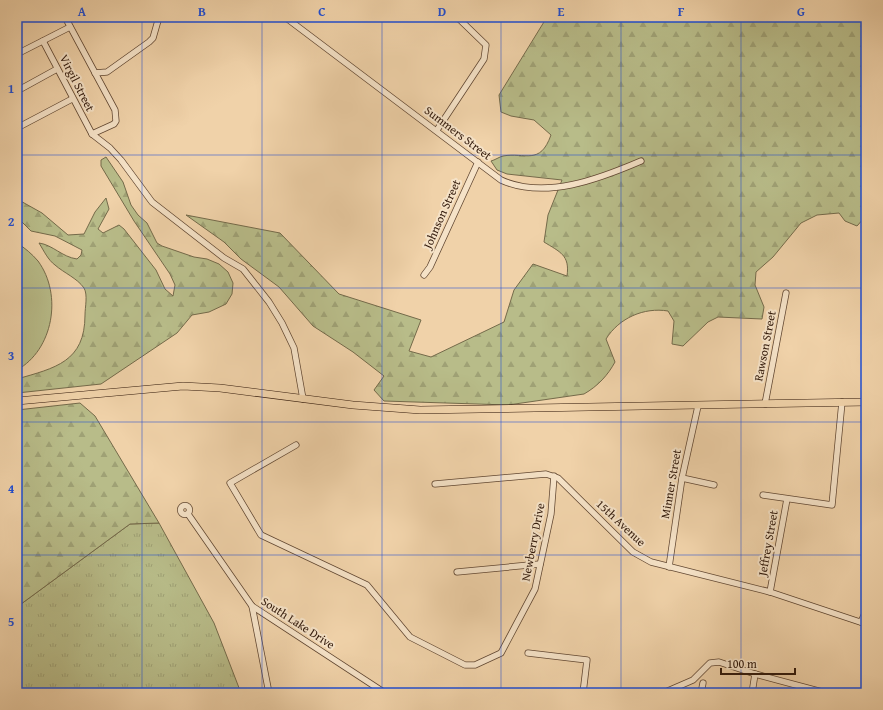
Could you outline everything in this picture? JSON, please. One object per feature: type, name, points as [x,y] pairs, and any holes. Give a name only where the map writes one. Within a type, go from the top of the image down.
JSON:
[{"type":"main road","points":[[17,401],[183,386],[220,388],[388,409],[420,410],[866,402]]},
{"type":"street","points":[[65,17],[115,110],[116,118],[114,124],[92,134],[110,148],[121,160],[152,202],[219,254],[243,269],[256,283],[282,323],[294,348],[303,399]]},
{"type":"street","points":[[95,73],[107,72],[149,42],[153,38],[159,17]]},
{"type":"street","name":"Summers Street","points":[[285,17],[437,130],[501,180],[514,186],[531,188],[553,187],[602,177],[641,161]]},
{"type":"street","points":[[437,130],[484,59],[486,45],[457,17]]},
{"type":"street","points":[[17,54],[70,27]]},
{"type":"street","name":"Virgil Street","points":[[43,40],[72,100],[92,134]]},
{"type":"street","points":[[17,91],[57,69]]},
{"type":"street","points":[[17,128],[72,100]]},
{"type":"street","name":"Johnson Street","points":[[424,275],[430,267],[478,162]]},
{"type":"street","name":"Rawson Street","points":[[765,404],[786,292]]},
{"type":"street","points":[[763,495],[832,505],[842,402]]},
{"type":"street","name":"Minner Street","points":[[669,567],[682,478],[698,406]]},
{"type":"street","name":"Newberry Drive","points":[[296,445],[230,483],[260,535],[368,585],[410,637],[464,665],[475,665],[501,653],[535,589],[551,514],[554,476]]},
{"type":"street","points":[[435,484],[546,474],[554,476]]},
{"type":"street","name":"15th Avenue","points":[[554,476],[558,478],[633,552],[651,562],[770,592],[863,623]]},
{"type":"street","points":[[682,478],[714,485]]},
{"type":"street","name":"Jeffrey Street","points":[[770,592],[787,499]]},
{"type":"street","name":"South Lake Drive","points":[[188,514],[252,606],[386,693]]},
{"type":"street","points":[[457,572],[540,564]]},
{"type":"street","points":[[252,606],[269,693]]},
{"type":"street","points":[[863,623],[866,611]]},
{"type":"street","points":[[528,653],[587,660],[584,693]]},
{"type":"street","points":[[664,693],[693,680],[710,663],[718,662],[755,674],[826,693]]},
{"type":"street","points":[[752,693],[755,674]]},
{"type":"street","points":[[701,693],[703,683]]},
{"type":"green space","points":[[547,17],[866,17],[865,217],[857,226],[845,221],[839,213],[817,215],[801,223],[773,257],[756,272],[755,285],[764,307],[762,319],[718,317],[708,322],[683,346],[672,344],[674,321],[668,311],[650,311],[625,320],[611,332],[606,339],[615,362],[602,380],[584,394],[508,405],[384,401],[374,390],[384,376],[353,352],[313,326],[279,287],[241,259],[224,242],[186,215],[280,233],[339,294],[421,320],[409,351],[431,357],[504,322],[514,290],[533,264],[567,276],[568,269],[563,255],[544,242],[548,215],[562,180],[507,174],[497,170],[491,161],[503,156],[531,156],[537,154],[547,145],[551,135],[534,120],[511,116],[501,112],[499,95]]},
{"type":"green space","points":[[106,157],[123,182],[131,205],[138,215],[147,223],[157,243],[194,257],[207,259],[219,264],[228,272],[233,283],[232,294],[226,304],[209,312],[192,315],[177,333],[101,384],[17,393],[17,379],[55,366],[74,353],[80,343],[84,331],[86,298],[84,288],[81,284],[53,263],[39,243],[77,259],[81,255],[82,250],[55,236],[31,231],[17,217],[17,199],[42,213],[68,235],[84,234],[95,212],[106,198],[109,209],[98,229],[103,233],[119,225],[124,229],[156,270],[165,289],[173,296],[175,285],[170,274],[134,221],[101,166],[101,160]]},
{"type":"green space","points":[[17,243],[36,258],[46,275],[52,305],[46,336],[39,349],[29,361],[17,370]]},
{"type":"green space","points":[[80,403],[95,416],[159,523],[130,524],[17,607],[17,410]]},
{"type":"green space","points":[[159,523],[214,623],[241,693],[17,693],[17,607],[130,524]]}]
